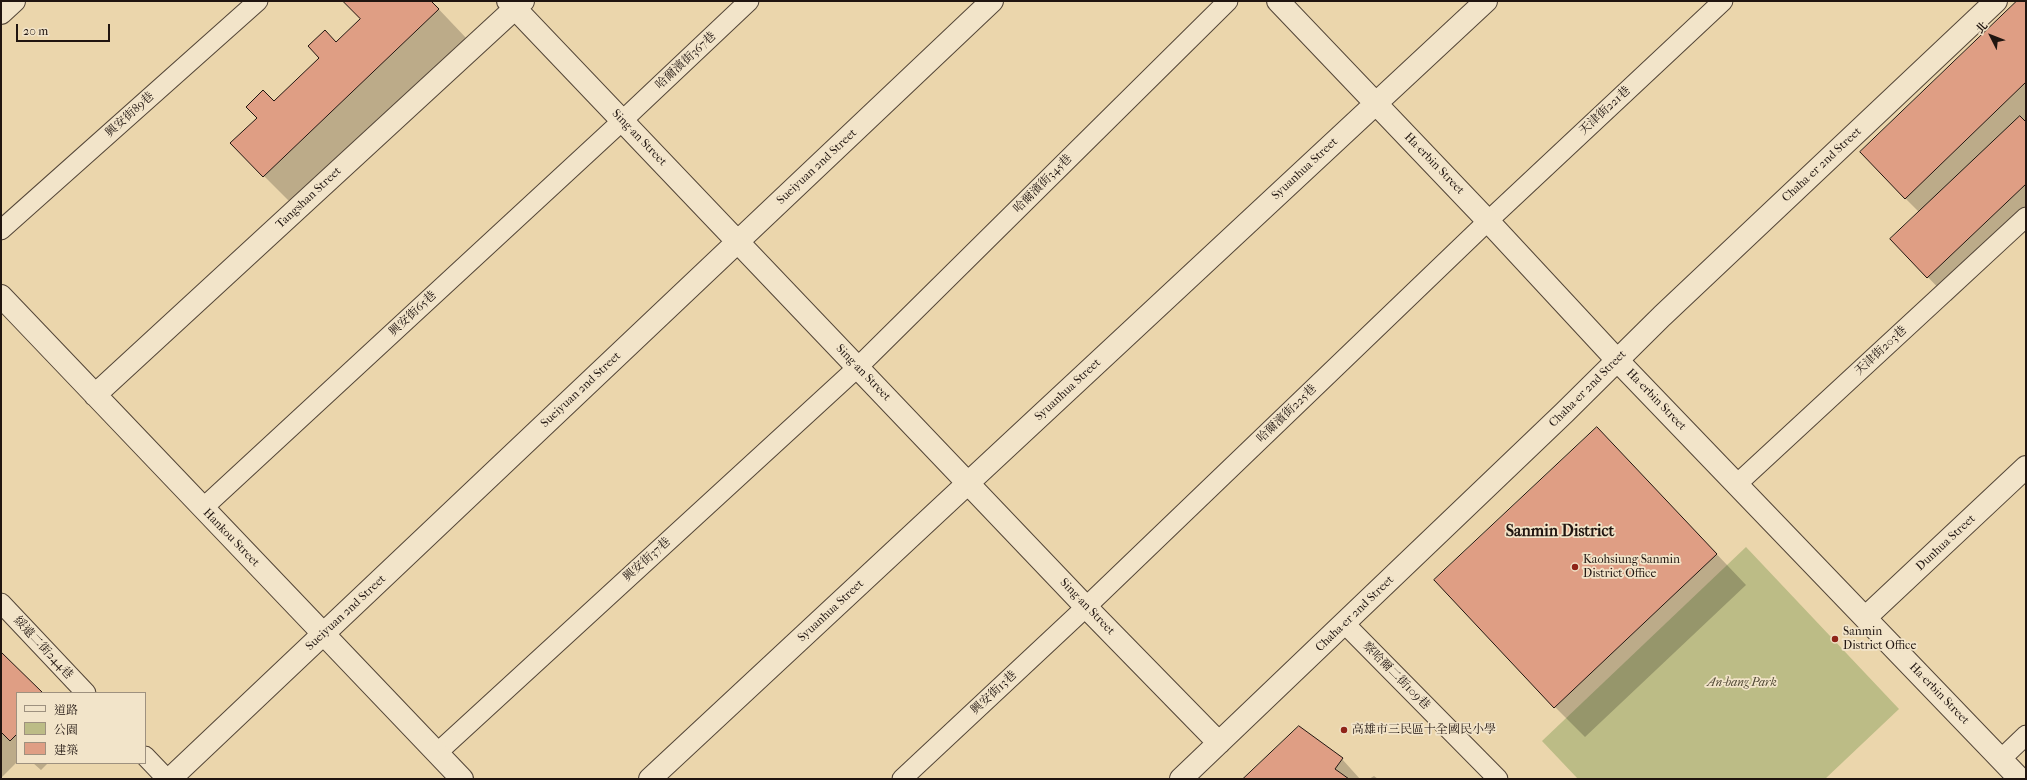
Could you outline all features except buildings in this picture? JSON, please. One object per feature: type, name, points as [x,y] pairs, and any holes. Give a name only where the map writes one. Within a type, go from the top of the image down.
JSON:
[{"type":"street","points":[[1,13],[14,1]]},
{"type":"street","name":"Sueiyuan 2nd Street","points":[[169,779],[992,1]]},
{"type":"street","name":"Ha-erbin Street","points":[[1278,1],[1488,221],[1617,360],[2020,779]]},
{"type":"street","name":"Syuanhua Street","points":[[650,779],[1486,1]]},
{"type":"street","name":"Chaha-er 2nd Street","points":[[1182,779],[1219,742],[1345,624],[1617,360],[1996,1]]},
{"type":"street","name":"Sing-an Street","points":[[516,4],[622,121],[1086,607],[1219,742]]},
{"type":"street","name":"Tangshan Street","points":[[95,395],[516,4]]},
{"type":"street","name":"Hankou Street","points":[[1,296],[462,779]]},
{"type":"street","name":"Dunhua Street","points":[[1865,618],[2026,467]]},
{"type":"lane","name":"興安街89巷","points":[[1,230],[258,1]]},
{"type":"lane","name":"哈爾濱街367巷","points":[[622,121],[749,1]]},
{"type":"lane","name":"哈爾濱街345巷","points":[[858,367],[1228,1]]},
{"type":"lane","name":"天津街221巷","points":[[1488,221],[1723,1]]},
{"type":"lane","name":"興安街65巷","points":[[203,508],[622,121]]},
{"type":"lane","name":"天津街203巷","points":[[1737,484],[2026,217]]},
{"type":"lane","name":"哈爾濱街225巷","points":[[1086,607],[1488,221]]},
{"type":"lane","name":"興安街37巷","points":[[437,753],[858,367]]},
{"type":"lane","name":"綏遠二街244巷","points":[[1,603],[85,692]]},
{"type":"lane","name":"興安街13巷","points":[[902,779],[1086,607]]},
{"type":"lane","name":"察哈爾二街109巷","points":[[1345,624],[1498,779]]},
{"type":"lane","points":[[2001,759],[2026,735]]},
{"type":"lane","points":[[146,757],[169,779]]},
{"type":"green space","name":"An-bang Park","points":[[1746,547],[1899,709],[1825,779],[1578,779],[1542,741]]},
{"type":"place","name":"Kaohsiung Sanmin District Office","points":[[1575,567]]},
{"type":"place","name":"Sanmin District Office","points":[[1835,639]]},
{"type":"place","name":"高雄市三民區十全國民小學","points":[[1344,730]]},
{"type":"district","name":"Sanmin District","points":[[1560,532]]}]
